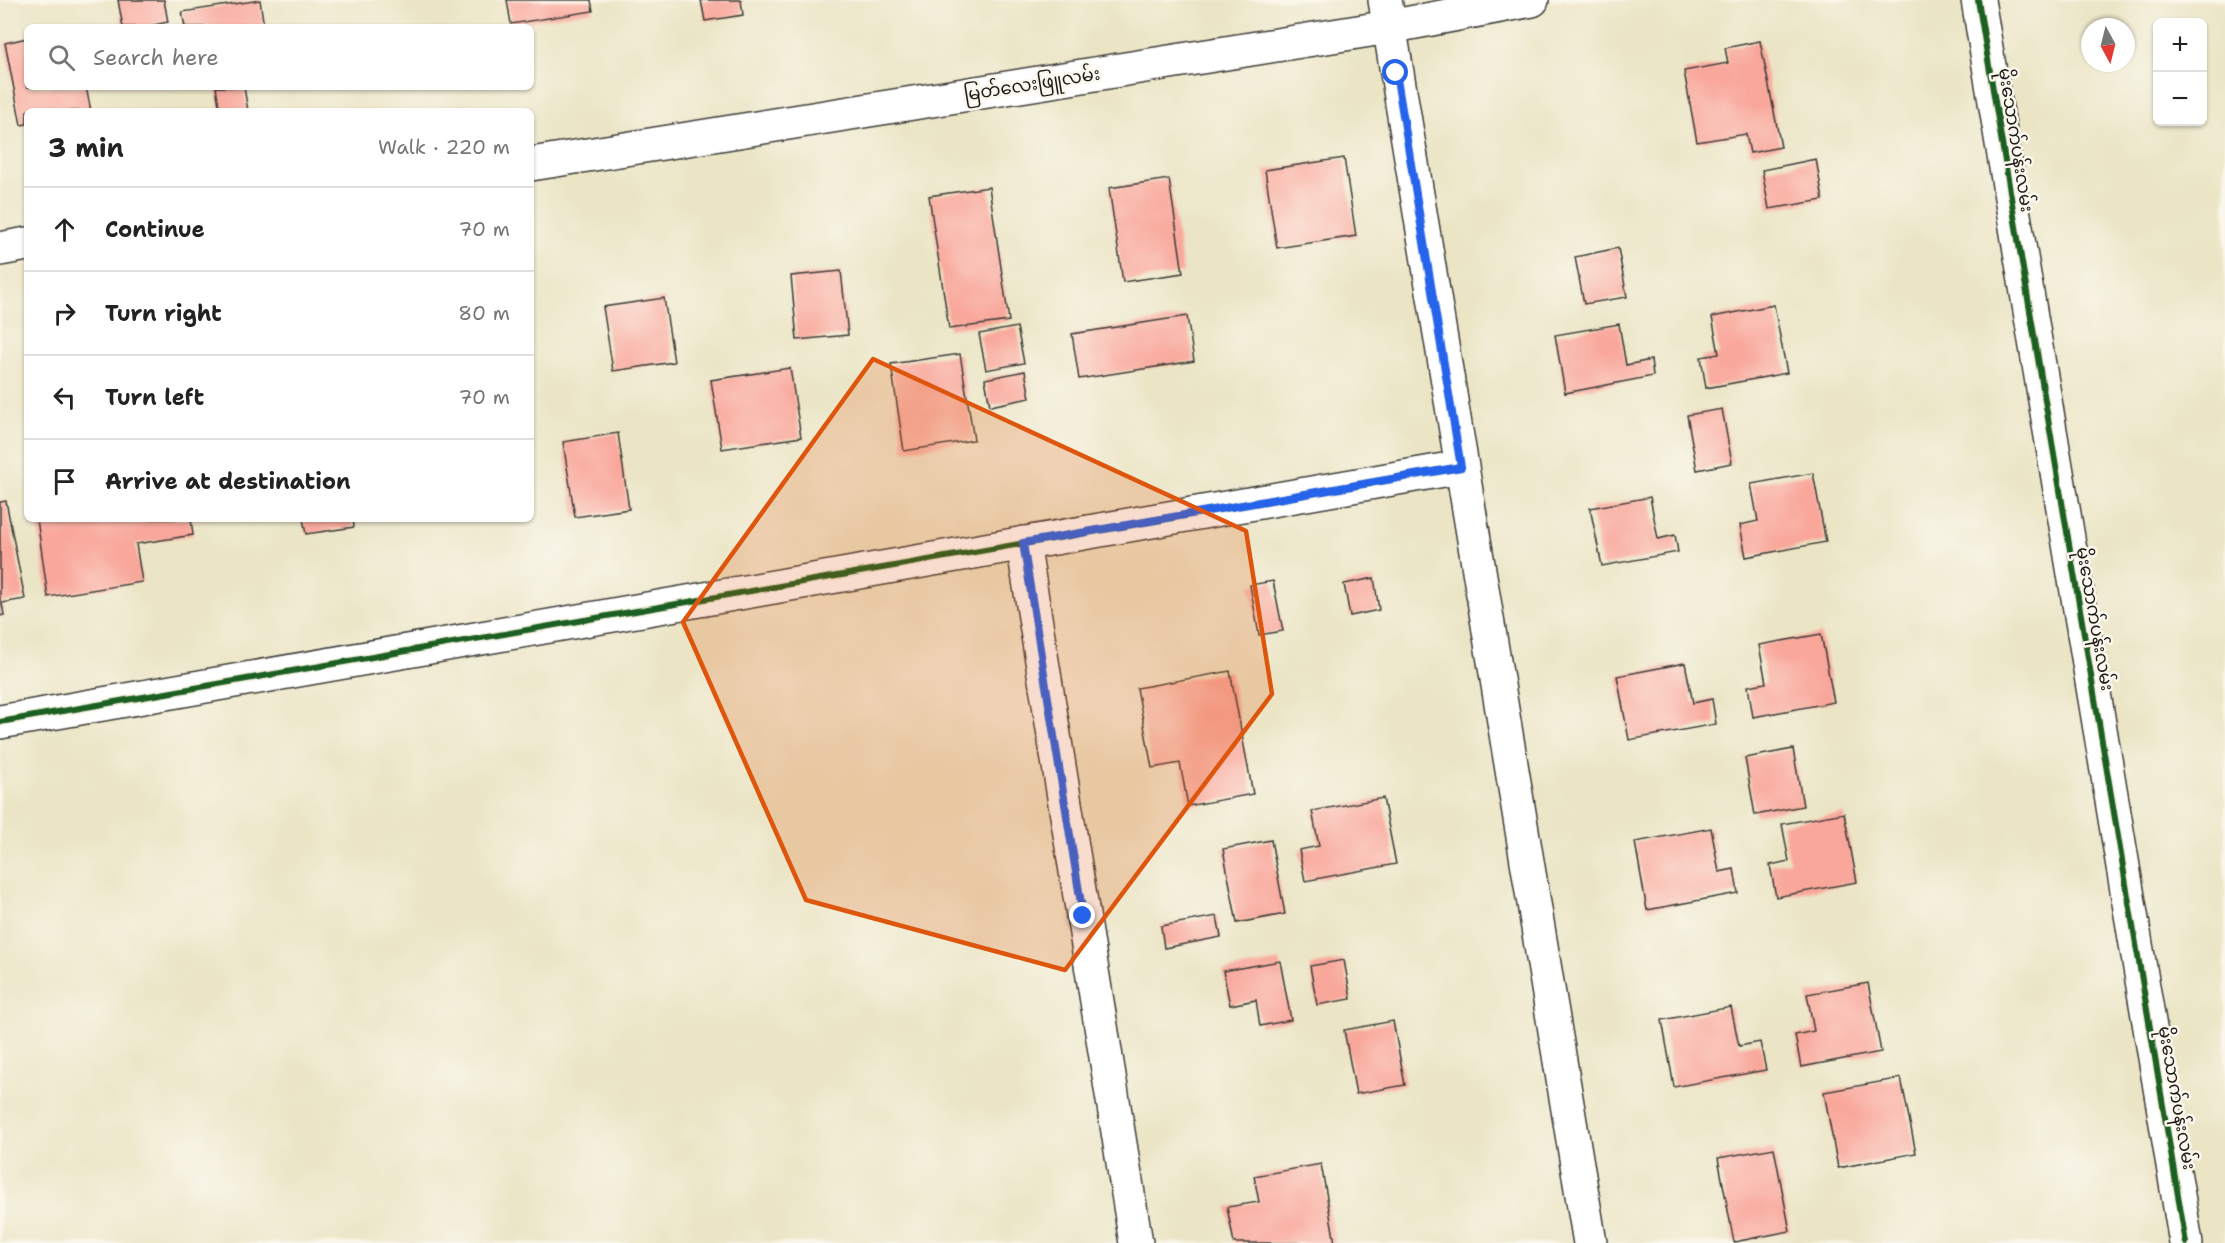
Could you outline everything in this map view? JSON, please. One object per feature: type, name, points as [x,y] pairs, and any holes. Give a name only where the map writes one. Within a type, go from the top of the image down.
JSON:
[{"type":"street","name":"မြတ်လေးဖြူလမ်း","points":[[534,163],[1387,13],[1532,0]]},
{"type":"street","name":"မိုးသောက်ပန်းလမ်း","points":[[1978,0],[2186,1243]]},
{"type":"street","points":[[1387,13],[1590,1243]]},
{"type":"street","points":[[0,249],[24,245]]},
{"type":"street","points":[[0,722],[1461,467]]},
{"type":"street","points":[[1023,543],[1136,1243]]},
{"type":"highlighted area","points":[[873,359],[1246,531],[1272,694],[1065,970],[806,900],[683,622]]},
{"type":"building","points":[[118,0],[164,0],[168,22],[122,24]]},
{"type":"building","points":[[260,0],[264,24],[184,24],[182,12]]},
{"type":"building","points":[[507,0],[591,0],[593,11],[511,24]]},
{"type":"building","points":[[701,0],[741,0],[743,15],[705,21]]},
{"type":"building","points":[[24,39],[24,90],[87,90],[90,108],[24,108],[24,124],[21,125],[5,43]]},
{"type":"building","points":[[1760,41],[1781,147],[1750,153],[1746,134],[1697,142],[1684,71],[1728,63],[1725,48]]},
{"type":"building","points":[[216,90],[244,90],[248,108],[220,108]]},
{"type":"building","points":[[1344,158],[1356,236],[1277,248],[1265,170]]},
{"type":"building","points":[[1816,159],[1823,200],[1769,209],[1762,170]]},
{"type":"building","points":[[1169,179],[1183,273],[1123,282],[1109,188]]},
{"type":"building","points":[[989,187],[1009,321],[949,329],[929,196]]},
{"type":"building","points":[[1618,248],[1627,297],[1584,304],[1575,257]]},
{"type":"building","points":[[841,271],[848,335],[797,340],[791,276]]},
{"type":"building","points":[[664,298],[674,362],[613,371],[603,307]]},
{"type":"building","points":[[1774,305],[1787,373],[1706,388],[1701,357],[1719,354],[1712,317]]},
{"type":"building","points":[[1187,316],[1194,361],[1079,379],[1072,334]]},
{"type":"building","points":[[1619,324],[1626,365],[1651,360],[1653,376],[1565,393],[1555,335]]},
{"type":"building","points":[[1017,327],[1024,363],[986,370],[979,334]]},
{"type":"building","points":[[960,354],[974,440],[904,451],[891,364]]},
{"type":"building","points":[[790,368],[801,437],[722,449],[711,380]]},
{"type":"building","points":[[1025,371],[1030,398],[990,406],[985,379]]},
{"type":"building","points":[[1722,409],[1732,463],[1697,470],[1687,415]]},
{"type":"building","points":[[618,433],[629,509],[575,517],[563,442]]},
{"type":"building","points":[[1813,473],[1826,542],[1746,557],[1740,525],[1758,521],[1751,484]]},
{"type":"building","points":[[1650,497],[1658,539],[1675,535],[1678,552],[1602,566],[1590,508]]},
{"type":"building","points":[[6,501],[25,599],[2,603],[4,615],[0,616],[0,502]]},
{"type":"building","points":[[37,522],[191,522],[193,535],[136,544],[142,582],[48,597]]},
{"type":"building","points":[[304,522],[353,522],[354,527],[306,534]]},
{"type":"building","points":[[1374,578],[1379,610],[1350,616],[1344,584]]},
{"type":"building","points":[[1273,581],[1283,631],[1259,635],[1250,585]]},
{"type":"building","points":[[1821,634],[1834,702],[1753,717],[1748,686],[1766,683],[1759,645]]},
{"type":"building","points":[[1685,663],[1693,703],[1712,699],[1716,724],[1629,740],[1617,676]]},
{"type":"building","points":[[1230,671],[1253,794],[1188,806],[1180,763],[1152,768],[1137,688]]},
{"type":"building","points":[[1793,749],[1803,806],[1755,815],[1745,758]]},
{"type":"building","points":[[1383,798],[1396,864],[1305,881],[1299,850],[1319,846],[1312,811]]},
{"type":"building","points":[[1844,813],[1857,882],[1776,897],[1770,865],[1789,861],[1782,824]]},
{"type":"building","points":[[1711,828],[1719,872],[1734,869],[1738,893],[1647,910],[1635,842]]},
{"type":"building","points":[[1271,840],[1285,914],[1237,923],[1223,849]]},
{"type":"building","points":[[1217,916],[1221,937],[1164,948],[1161,926]]},
{"type":"building","points":[[1344,960],[1351,999],[1317,1005],[1310,966]]},
{"type":"building","points":[[1280,961],[1291,1020],[1260,1026],[1256,1000],[1230,1005],[1223,971]]},
{"type":"building","points":[[1868,983],[1881,1052],[1801,1067],[1795,1035],[1814,1031],[1807,994]]},
{"type":"building","points":[[1731,1007],[1739,1046],[1760,1042],[1766,1070],[1674,1087],[1662,1020]]},
{"type":"building","points":[[1393,1021],[1405,1085],[1356,1094],[1344,1030]]},
{"type":"building","points":[[1901,1078],[1916,1153],[1838,1168],[1824,1092]]},
{"type":"building","points":[[1774,1148],[1790,1231],[1734,1242],[1718,1158]]},
{"type":"building","points":[[1321,1164],[1335,1243],[1234,1243],[1227,1207],[1259,1202],[1254,1176]]},
{"type":"cycle path","points":[[1978,0],[2186,1243]]},
{"type":"cycle path","points":[[0,722],[1461,467]]},
{"type":"route","points":[[1083,916],[1023,543],[1461,467],[1396,73]]}]
